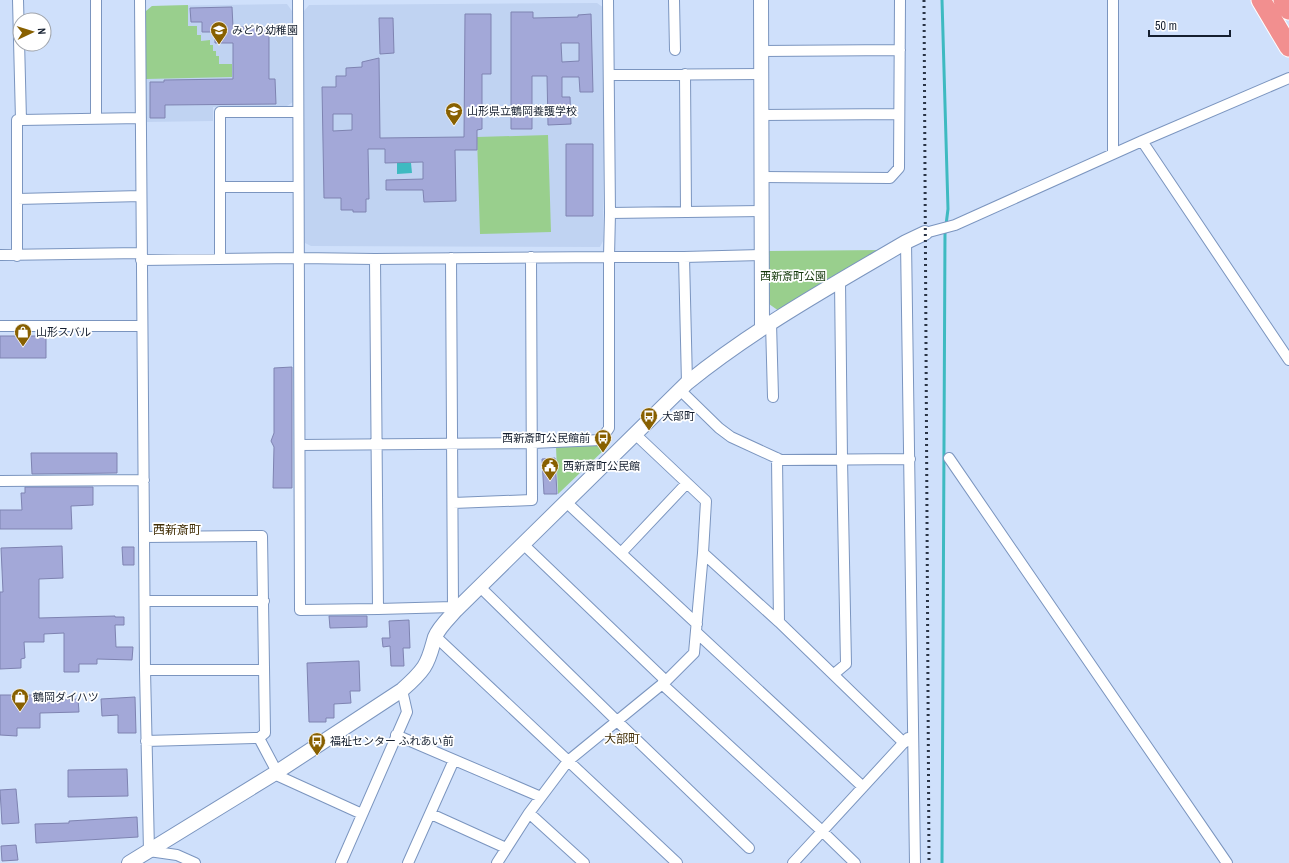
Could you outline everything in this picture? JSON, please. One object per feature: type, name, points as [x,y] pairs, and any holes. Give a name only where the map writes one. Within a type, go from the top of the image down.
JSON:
[{"type":"highway","points":[[1262,0],[1289,48]]},
{"type":"highway","points":[[1283,0],[1289,10]]},
{"type":"street","points":[[18,0],[21,120]]},
{"type":"street","points":[[96,0],[96,119]]},
{"type":"street","points":[[140,0],[145,601],[144,670],[149,851]]},
{"type":"street","points":[[298,0],[300,610],[454,608]]},
{"type":"street","points":[[300,445],[532,443],[601,440],[608,428],[610,213],[608,0]]},
{"type":"street","points":[[674,0],[675,50]]},
{"type":"street","points":[[761,0],[761,255],[773,397]]},
{"type":"street","points":[[762,177],[890,178],[899,168],[900,0]]},
{"type":"street","points":[[1113,0],[1113,154]]},
{"type":"street","points":[[761,51],[900,50]]},
{"type":"street","points":[[685,74],[686,212]]},
{"type":"street","points":[[609,75],[762,74]]},
{"type":"street","points":[[129,863],[276,773],[402,690],[424,667],[432,649],[435,636],[454,608],[480,587],[684,386],[717,359],[767,325],[906,242],[925,233],[955,225],[1142,141],[1289,78]]},
{"type":"street","points":[[220,259],[220,112],[298,112]]},
{"type":"street","points":[[762,115],[899,114]]},
{"type":"street","points":[[17,256],[17,120],[141,118]]},
{"type":"street","points":[[1142,141],[1289,360]]},
{"type":"street","points":[[220,187],[298,187]]},
{"type":"street","points":[[17,199],[141,196]]},
{"type":"street","points":[[610,213],[762,211]]},
{"type":"street","points":[[906,242],[915,863]]},
{"type":"street","points":[[0,255],[220,259],[375,259],[609,256],[684,257],[761,255]]},
{"type":"street","points":[[452,503],[532,500],[531,257]]},
{"type":"street","points":[[684,257],[684,386],[719,428],[731,437],[781,460],[910,459]]},
{"type":"street","points":[[451,258],[454,608]]},
{"type":"street","points":[[375,259],[378,609]]},
{"type":"street","points":[[834,674],[846,664],[840,281]]},
{"type":"street","points":[[0,326],[142,326]]},
{"type":"street","points":[[498,863],[529,813],[568,761],[664,683],[694,653],[706,501],[635,434]]},
{"type":"street","points":[[777,458],[779,622]]},
{"type":"street","points":[[949,458],[1227,863]]},
{"type":"street","points":[[0,481],[144,480]]},
{"type":"street","points":[[621,552],[687,483]]},
{"type":"street","points":[[566,502],[621,552],[697,628],[863,787]]},
{"type":"street","points":[[144,537],[262,536],[266,733],[259,738],[146,741]]},
{"type":"street","points":[[523,544],[664,683],[855,863]]},
{"type":"street","points":[[703,553],[779,622],[904,743]]},
{"type":"street","points":[[480,587],[749,848]]},
{"type":"street","points":[[145,601],[264,601]]},
{"type":"street","points":[[435,636],[677,863]]},
{"type":"street","points":[[144,670],[264,670]]},
{"type":"street","points":[[341,863],[407,712],[402,690]]},
{"type":"street","points":[[793,863],[913,734]]},
{"type":"street","points":[[396,735],[541,797]]},
{"type":"street","points":[[259,738],[276,773],[362,814]]},
{"type":"street","points":[[408,863],[454,760]]},
{"type":"street","points":[[529,813],[584,863]]},
{"type":"street","points":[[431,814],[506,848]]},
{"type":"street","points":[[149,851],[164,858],[177,855],[195,863]]},
{"type":"shaded area","name":"山形県立鶴岡養護学校","points":[[597,3],[604,8],[603,241],[600,247],[311,246],[305,243],[304,11],[309,5]]},
{"type":"shaded area","name":"みどり幼稚園","points":[[287,4],[292,11],[293,102],[287,106],[213,107],[213,121],[147,122],[146,11],[152,6]]},
{"type":"shaded area","points":[[397,163],[411,163],[412,173],[397,174]]},
{"type":"green space","points":[[188,5],[188,26],[197,26],[197,35],[201,35],[201,41],[210,40],[210,45],[213,45],[213,51],[216,51],[216,56],[219,56],[219,64],[232,64],[232,77],[146,79],[146,11],[152,6]]},
{"type":"green space","points":[[548,135],[551,232],[480,234],[477,137]]},
{"type":"green space","name":"西新斎町公園","points":[[884,250],[779,311],[769,304],[767,251]]},
{"type":"green space","points":[[597,445],[604,450],[558,494],[556,447]]},
{"type":"building","points":[[232,7],[233,27],[269,28],[269,79],[275,79],[276,104],[165,105],[165,118],[150,118],[150,82],[164,82],[164,80],[233,79],[233,43],[215,43],[215,32],[202,32],[202,22],[191,22],[190,8]]},
{"type":"building","points":[[511,12],[533,12],[533,18],[578,17],[578,15],[591,14],[593,92],[580,92],[579,77],[562,77],[562,97],[570,97],[571,124],[548,125],[547,76],[532,76],[532,129],[511,129]],"holes":[[[561,43],[579,43],[579,61],[562,62]]]},
{"type":"building","points":[[465,14],[491,14],[491,74],[482,74],[482,129],[477,130],[477,150],[455,150],[456,201],[424,202],[423,190],[386,190],[386,180],[423,179],[423,162],[385,163],[385,149],[368,149],[369,199],[366,199],[366,212],[341,210],[341,198],[324,198],[322,87],[336,87],[336,76],[346,76],[346,68],[362,67],[362,62],[379,58],[380,138],[464,137]],"holes":[[[333,114],[352,114],[352,130],[333,131]]]},
{"type":"building","points":[[379,18],[393,18],[394,53],[380,54]]},
{"type":"building","points":[[566,144],[593,144],[593,216],[566,216]]},
{"type":"building","name":"山形スバル","points":[[0,336],[46,336],[46,358],[0,358]]},
{"type":"building","points":[[292,367],[292,488],[273,488],[274,447],[271,441],[274,433],[274,368]]},
{"type":"building","points":[[31,453],[117,453],[117,473],[32,474]]},
{"type":"building","name":"西新斎町公民館","points":[[555,458],[557,494],[544,494],[542,459]]},
{"type":"building","points":[[25,487],[93,487],[93,505],[71,506],[72,529],[0,529],[0,510],[22,510],[21,493],[25,493]]},
{"type":"building","points":[[62,546],[63,578],[39,579],[39,618],[124,617],[124,625],[115,625],[116,647],[133,647],[132,660],[97,659],[97,664],[79,664],[79,672],[64,672],[64,633],[44,634],[44,642],[24,642],[25,658],[21,659],[21,668],[0,669],[0,592],[3,592],[1,548]]},
{"type":"building","points":[[122,547],[134,547],[134,565],[123,565]]},
{"type":"building","points":[[329,616],[367,616],[367,627],[330,628]]},
{"type":"building","points":[[409,620],[410,648],[403,648],[404,666],[391,666],[390,646],[383,647],[382,638],[390,638],[389,621]]},
{"type":"building","points":[[359,661],[360,691],[350,691],[351,703],[334,704],[334,718],[326,718],[326,722],[309,722],[307,663]]},
{"type":"building","name":"鶴岡ダイハツ","points":[[0,695],[40,695],[40,701],[78,699],[79,712],[40,713],[40,728],[17,728],[17,736],[0,735]]},
{"type":"building","points":[[135,697],[136,733],[118,733],[118,715],[102,716],[101,699]]},
{"type":"building","points":[[127,769],[128,796],[68,797],[68,770]]},
{"type":"building","points":[[16,789],[19,823],[2,824],[0,790]]},
{"type":"building","points":[[137,817],[138,837],[36,843],[35,824],[69,823],[69,821]]},
{"type":"building","points":[[16,845],[18,860],[2,861],[1,846]]},
{"type":"waterway","points":[[942,0],[948,209],[945,233],[942,863]]},
{"type":"railway","points":[[924,0],[929,863]]},
{"type":"place","name":"みどり幼稚園","points":[[219,45]]},
{"type":"place","name":"山形県立鶴岡養護学校","points":[[454,126]]},
{"type":"place","name":"山形スバル","points":[[23,347]]},
{"type":"place","name":"大部町","points":[[649,431]]},
{"type":"place","name":"西新斎町公民館前","points":[[603,453]]},
{"type":"place","name":"西新斎町公民館","points":[[550,481]]},
{"type":"place","name":"鶴岡ダイハツ","points":[[20,712]]},
{"type":"place","name":"福祉センター ふれあい前","points":[[317,756]]},
{"type":"district","name":"西新斎町","points":[[177,530]]},
{"type":"district","name":"大部町","points":[[622,739]]}]
